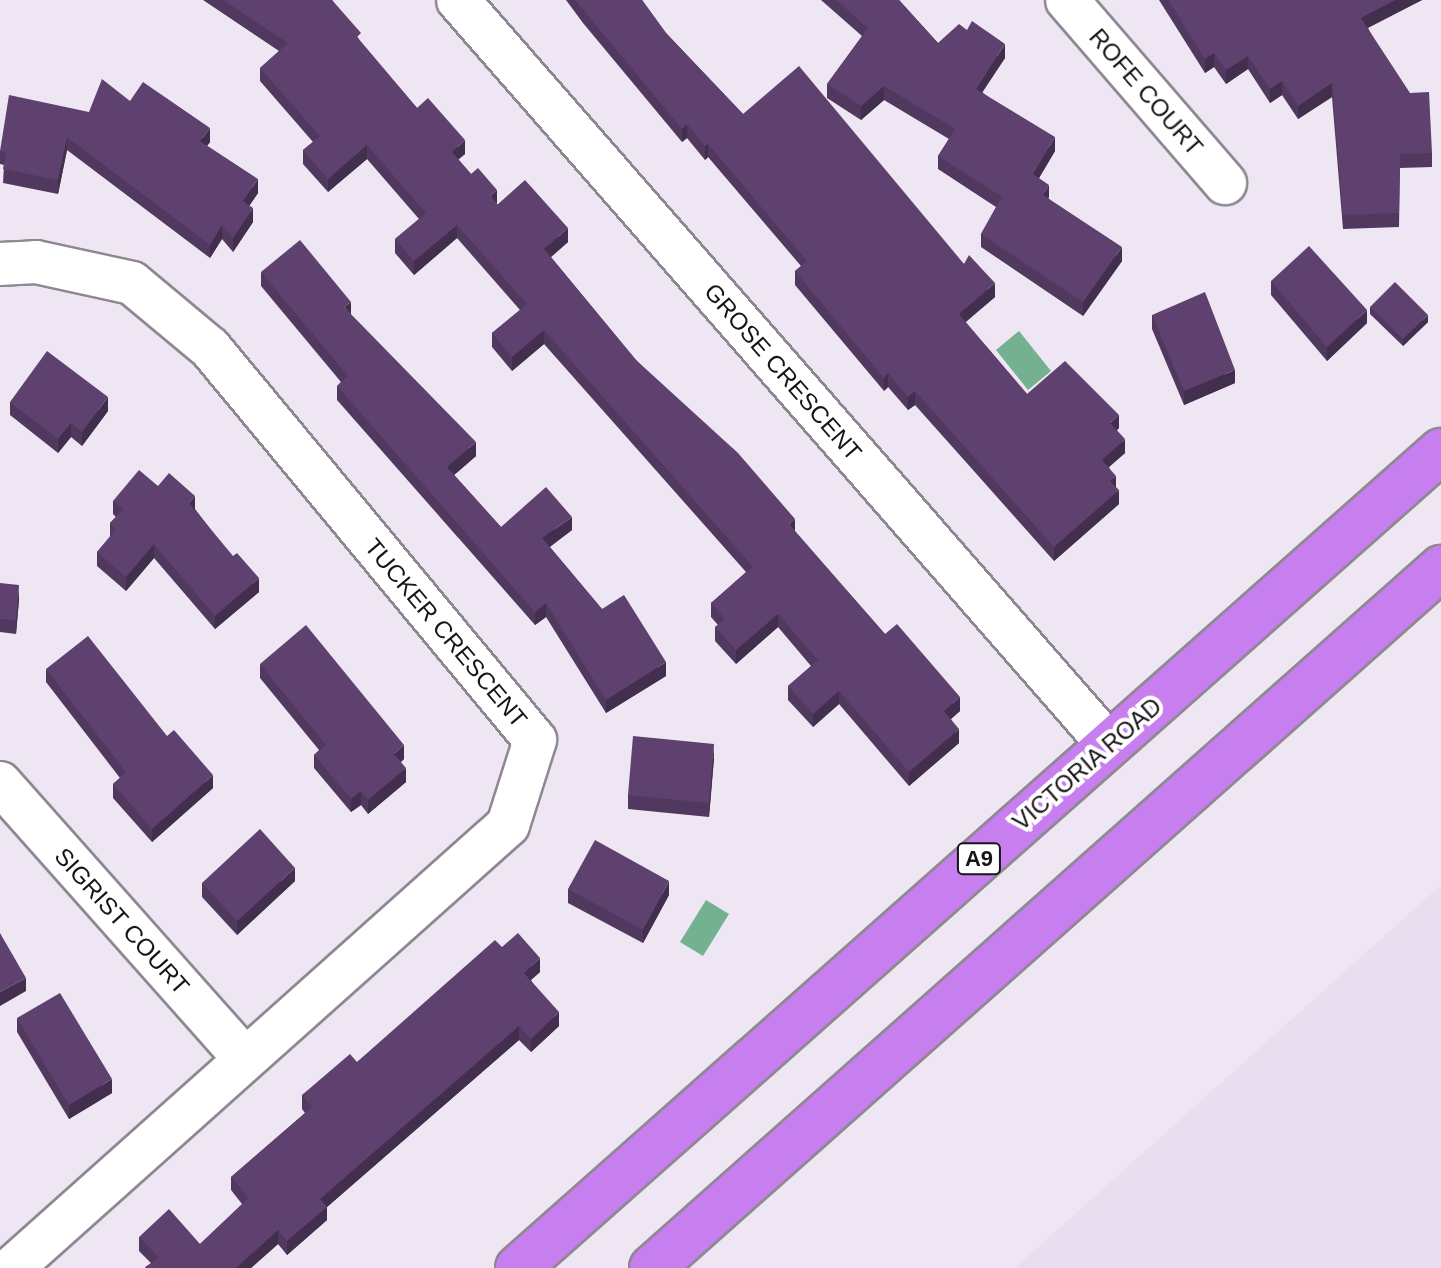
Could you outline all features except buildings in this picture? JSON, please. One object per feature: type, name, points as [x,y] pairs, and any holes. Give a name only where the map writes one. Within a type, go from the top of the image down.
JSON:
[{"type":"highway","name":"VICTORIA ROAD","points":[[518,1268],[1441,451]]},
{"type":"highway","points":[[652,1268],[1441,568]]},
{"type":"street","name":"GROSE CRESCENT","points":[[458,0],[1109,745]]},
{"type":"street","name":"ROFE COURT","points":[[1067,0],[1225,183]]},
{"type":"street","name":"TUCKER CRESCENT","points":[[0,264],[36,262],[132,283],[210,348],[535,740],[508,825],[12,1268]]},
{"type":"street","name":"SIGRIST COURT","points":[[0,783],[244,1058]]},
{"type":"shaded area","points":[[1019,331],[1051,371],[1028,390],[996,350]]},
{"type":"shaded area","points":[[1441,885],[1441,1268],[1015,1268]]},
{"type":"shaded area","points":[[706,900],[729,914],[703,956],[680,942]]}]
